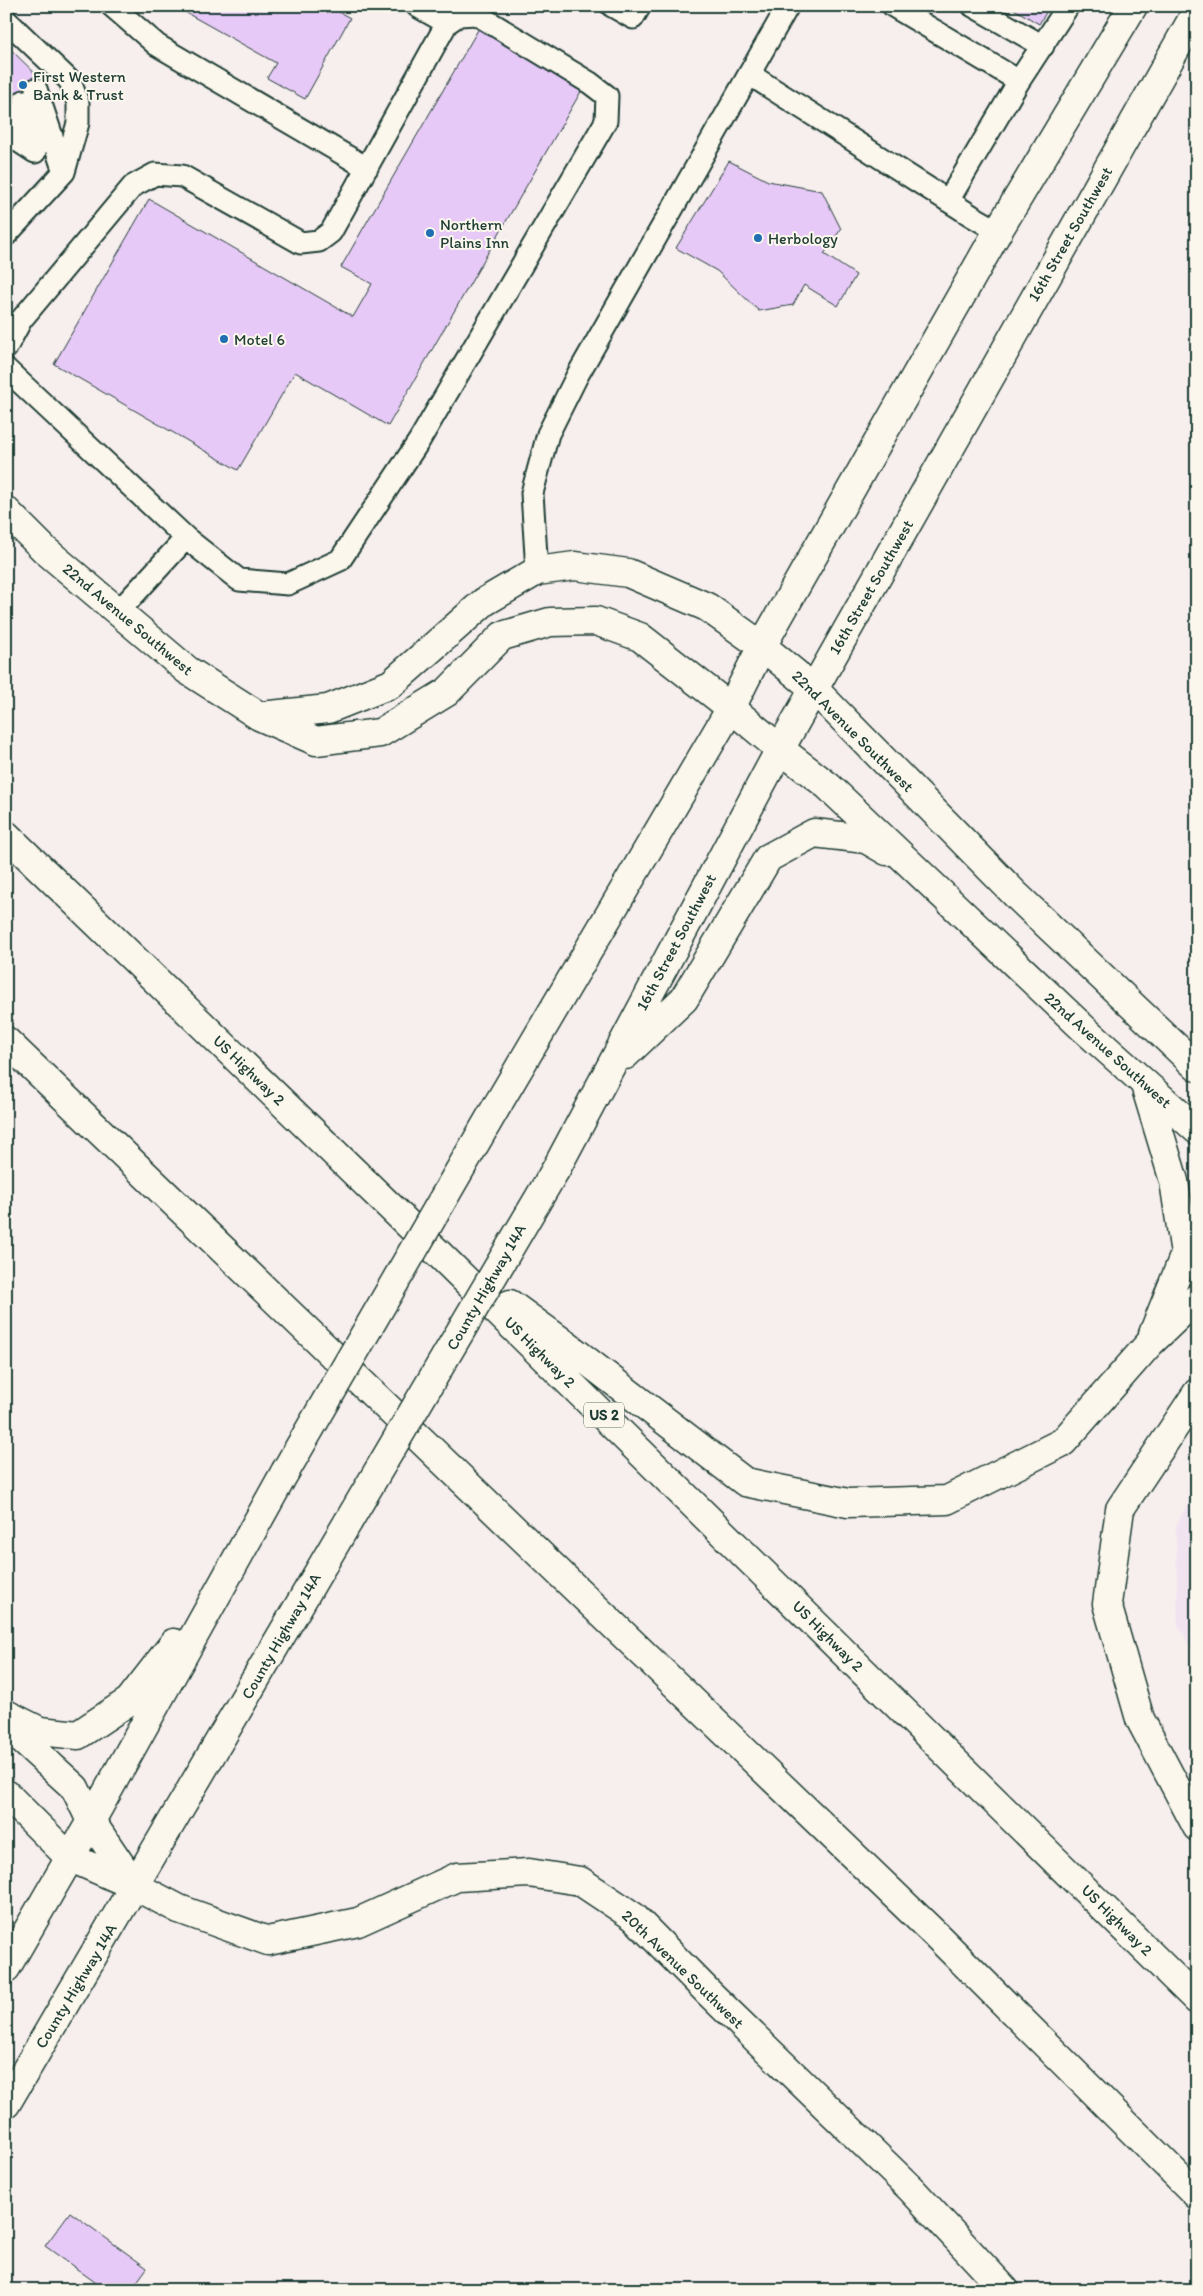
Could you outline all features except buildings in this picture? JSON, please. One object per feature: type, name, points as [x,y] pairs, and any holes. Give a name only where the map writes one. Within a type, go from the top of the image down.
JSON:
[{"type":"main road","points":[[6,1968],[91,1821],[285,1472],[498,1104],[731,708],[762,646],[998,231],[1133,6]]},
{"type":"main road","name":"16th Street Southwest","points":[[556,1169],[780,749],[1197,11]]},
{"type":"main road","name":"22nd Avenue Southwest","points":[[6,511],[45,550],[187,670],[259,716],[316,740],[380,733],[447,692],[502,636],[550,622],[596,621],[640,638],[828,786],[908,864],[1145,1085],[1197,1130]]},
{"type":"main road","name":"22nd Avenue Southwest","points":[[259,716],[328,709],[391,684],[484,602],[537,572],[575,566],[628,573],[707,607],[762,646],[814,688],[1017,896],[1197,1068]]},
{"type":"main road","points":[[608,1071],[684,1000],[768,858],[814,833],[866,838],[908,864]]},
{"type":"main road","name":"US Highway 2","points":[[6,835],[439,1254],[1197,2000]]},
{"type":"main road","points":[[6,1040],[935,1934],[1197,2195]]},
{"type":"main road","points":[[1145,1085],[1174,1181],[1185,1254],[1149,1344]]},
{"type":"main road","name":"County Highway 14A","points":[[6,2104],[556,1169]]},
{"type":"main road","points":[[439,1254],[561,1341],[745,1482],[848,1503],[946,1500],[1062,1442],[1149,1344],[1197,1298]]},
{"type":"main road","points":[[1197,1393],[1120,1509],[1107,1604],[1140,1719],[1197,1827]]},
{"type":"main road","points":[[6,1714],[40,1731],[78,1735],[92,1728],[129,1701],[229,1572]]},
{"type":"main road","name":"20th Avenue Southwest","points":[[6,1724],[75,1788],[91,1821],[135,1886]]},
{"type":"main road","name":"20th Avenue Southwest","points":[[6,1794],[69,1857],[135,1886],[179,1909],[268,1941],[358,1922],[457,1876],[529,1873],[580,1881],[634,1917],[709,1993],[911,2189],[1006,2290]]},
{"type":"lane","points":[[112,6],[157,46],[367,168]]},
{"type":"lane","points":[[417,6],[447,23]]},
{"type":"lane","points":[[612,6],[633,18],[640,6]]},
{"type":"lane","points":[[537,572],[532,493],[548,434],[577,376],[788,6]]},
{"type":"lane","points":[[893,6],[1019,81]]},
{"type":"lane","points":[[973,6],[1043,46]]},
{"type":"lane","points":[[948,201],[1019,81],[1068,6]]},
{"type":"lane","points":[[6,348],[21,320],[133,186],[155,174],[182,176],[302,243],[319,241],[331,232],[447,23],[459,15],[476,14],[590,83],[607,96],[606,121],[419,441],[340,560],[288,584],[239,580],[186,538],[6,369]]},
{"type":"lane","points":[[6,20],[70,81],[78,102],[78,122],[64,172],[6,235]]},
{"type":"lane","points":[[749,74],[998,231]]},
{"type":"lane","points":[[19,109],[64,172]]},
{"type":"lane","points":[[19,109],[64,172]]},
{"type":"lane","points":[[118,612],[186,538]]},
{"type":"shaded area","points":[[1197,1485],[1197,1659],[1178,1625],[1176,1527]]},
{"type":"place","name":"First Western Bank & Trust","points":[[23,85]]},
{"type":"place","name":"Northern Plains Inn","points":[[430,233]]},
{"type":"place","name":"Herbology","points":[[758,238]]},
{"type":"place","name":"Motel 6","points":[[224,339]]}]
